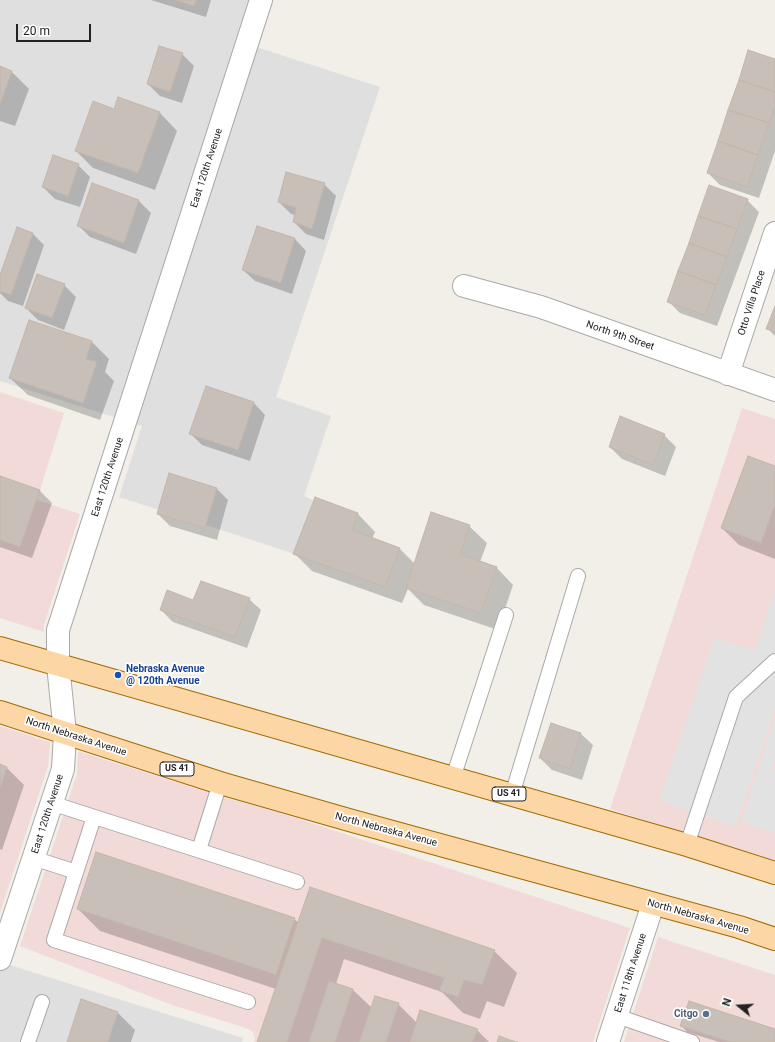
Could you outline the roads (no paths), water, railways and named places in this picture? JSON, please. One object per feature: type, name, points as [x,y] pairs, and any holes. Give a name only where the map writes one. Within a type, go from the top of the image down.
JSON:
[{"type":"main road","name":"US 41","points":[[0,648],[512,794],[687,845],[775,873]]},
{"type":"main road","name":"North Nebraska Avenue","points":[[0,712],[220,783],[775,939]]},
{"type":"street","name":"East 120th Avenue","points":[[0,959],[63,769],[65,733],[58,665],[58,630],[262,0]]},
{"type":"street","name":"Otto Villa Place","points":[[728,374],[775,233]]},
{"type":"street","name":"North 9th Street","points":[[464,286],[541,308],[775,390]]},
{"type":"street","name":"East 118th Avenue","points":[[608,1042],[653,904]]},
{"type":"lane","points":[[512,794],[578,576]]},
{"type":"lane","points":[[453,778],[506,615]]},
{"type":"lane","points":[[687,845],[736,697],[775,661]]},
{"type":"lane","points":[[199,850],[220,783]]},
{"type":"lane","points":[[51,803],[297,882]]},
{"type":"lane","points":[[94,816],[54,940],[248,1002]]},
{"type":"lane","points":[[33,858],[76,872]]},
{"type":"lane","points":[[28,1042],[42,1002]]},
{"type":"lane","points":[[617,1016],[692,1042]]},
{"type":"place","name":"Nebraska Avenue @ 120th Avenue","points":[[118,675]]},
{"type":"place","name":"Citgo","points":[[706,1014]]}]
